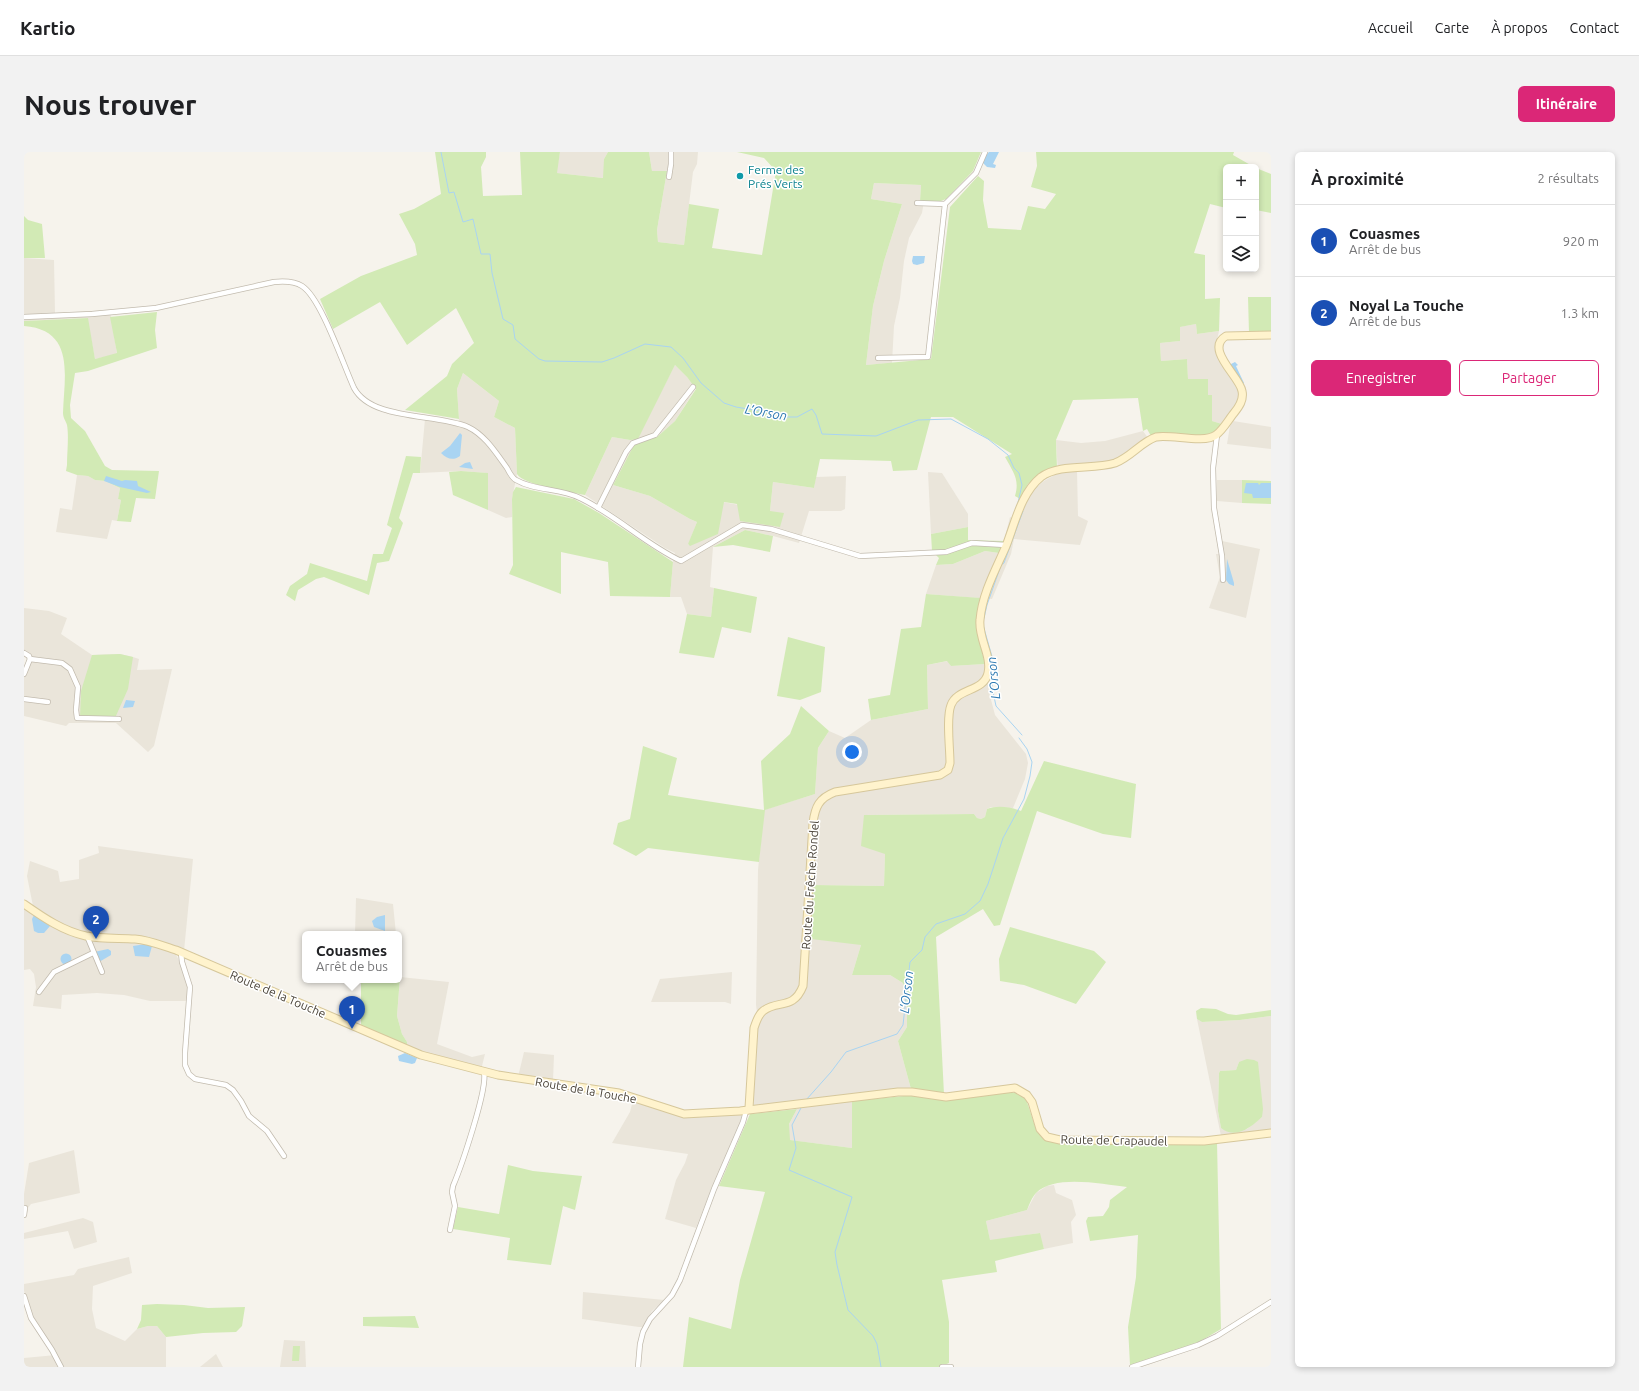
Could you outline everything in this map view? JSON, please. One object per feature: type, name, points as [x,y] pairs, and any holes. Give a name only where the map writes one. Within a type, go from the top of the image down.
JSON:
[{"type":"street","points":[[669,177],[671,152]]},
{"type":"street","points":[[878,358],[928,357],[945,204],[976,172],[985,152]]},
{"type":"street","points":[[917,203],[945,204]]},
{"type":"street","points":[[24,317],[92,314],[156,308],[274,282],[293,282],[301,285],[309,291],[318,304],[354,388],[358,396],[363,400],[376,408],[460,424],[470,428],[485,439],[515,479],[527,484],[579,497],[680,561],[742,525],[771,530],[860,556],[946,552],[972,543],[1006,545],[1019,509],[1030,490],[1042,476],[1058,470],[1116,462],[1156,436],[1163,435],[1198,438],[1216,434],[1238,407],[1242,399],[1240,385],[1226,367],[1221,355],[1219,347],[1222,338],[1226,336],[1271,335]]},
{"type":"street","points":[[598,508],[618,468],[633,443],[655,435],[693,387]]},
{"type":"street","points":[[1216,434],[1213,468],[1214,508],[1222,556],[1223,580]]},
{"type":"street","name":"Route du Frêche Rondel","points":[[747,1110],[749,1108],[754,1028],[757,1020],[762,1012],[770,1008],[790,1003],[794,1000],[803,986],[813,823],[816,807],[820,800],[826,795],[835,792],[940,775],[948,770],[950,763],[950,706],[960,695],[984,682],[988,673],[989,665],[981,634],[980,620],[993,576],[1006,545]]},
{"type":"street","points":[[24,653],[29,656],[30,659],[62,663],[70,669],[78,688],[76,710],[77,718],[119,719]]},
{"type":"street","points":[[24,674],[30,659]]},
{"type":"street","points":[[24,699],[48,702]]},
{"type":"street","name":"Route de la Touche","points":[[24,904],[50,922],[65,930],[87,936],[145,940],[181,953],[421,1056],[484,1072],[619,1093],[684,1114],[747,1110]]},
{"type":"street","points":[[87,936],[102,972]]},
{"type":"street","points":[[39,992],[54,972],[93,953]]},
{"type":"street","points":[[181,953],[182,962],[190,987],[185,1053],[185,1065],[189,1074],[195,1079],[226,1085],[232,1090],[241,1101],[249,1116],[267,1131],[284,1156]]},
{"type":"street","points":[[450,1230],[454,1206],[452,1192],[453,1186],[479,1104],[484,1081],[484,1072]]},
{"type":"street","name":"Route de Crapaudel","points":[[747,1110],[898,1092],[912,1092],[946,1097],[1015,1088],[1027,1095],[1032,1102],[1040,1129],[1047,1137],[1060,1140],[1198,1141],[1271,1133]]},
{"type":"street","points":[[638,1367],[640,1344],[643,1332],[650,1319],[672,1295],[680,1280],[714,1189],[747,1110]]},
{"type":"street","points":[[24,1215],[25,1208]]},
{"type":"street","points":[[24,1296],[31,1318],[52,1350],[61,1367]]},
{"type":"street","points":[[1132,1367],[1198,1345],[1217,1336],[1271,1302]]},
{"type":"street","points":[[942,1367],[951,1367]]},
{"type":"shaded area","points":[[560,152],[608,152],[604,159],[604,178],[556,173]]},
{"type":"shaded area","points":[[649,152],[698,152],[697,164],[693,172],[684,245],[658,242],[657,230],[667,171],[652,171]]},
{"type":"shaded area","points":[[874,183],[921,185],[920,200],[924,201],[922,213],[909,238],[904,261],[900,298],[894,326],[892,363],[866,365],[873,306],[884,261],[902,204],[871,199]]},
{"type":"shaded area","points":[[24,258],[54,260],[55,313],[110,310],[117,354],[95,359],[87,318],[24,321]]},
{"type":"shaded area","points":[[1196,324],[1197,334],[1219,331],[1216,345],[1240,391],[1239,400],[1222,424],[1212,421],[1212,396],[1208,395],[1188,379],[1187,359],[1161,361],[1160,343],[1180,341],[1179,327]]},
{"type":"shaded area","points":[[675,365],[696,388],[675,421],[657,437],[634,445],[613,485],[650,496],[697,522],[688,545],[717,534],[723,502],[770,511],[773,482],[814,488],[816,477],[846,476],[845,509],[841,511],[809,511],[799,543],[745,530],[713,547],[710,587],[714,588],[711,617],[687,614],[681,597],[670,597],[675,553],[665,548],[585,495],[612,437],[630,440],[663,388]]},
{"type":"shaded area","points":[[463,373],[499,401],[494,417],[515,428],[517,474],[512,499],[512,517],[506,518],[488,510],[487,473],[461,471],[420,473],[425,419],[458,425],[457,389]]},
{"type":"shaded area","points":[[1233,421],[1271,427],[1271,449],[1227,444],[1230,426]]},
{"type":"shaded area","points":[[1143,431],[1148,438],[1116,460],[1077,470],[1078,516],[1088,521],[1080,545],[1014,539],[1011,554],[992,599],[926,594],[936,565],[953,564],[985,551],[999,553],[1004,541],[1010,517],[1018,520],[1033,490],[1044,481],[1058,473],[1056,440],[1081,443],[1105,441]]},
{"type":"shaded area","points":[[928,472],[942,473],[968,514],[968,527],[931,534]]},
{"type":"shaded area","points":[[77,475],[88,476],[95,480],[105,481],[120,488],[118,499],[121,500],[117,521],[112,520],[107,539],[56,532],[60,508],[72,510]]},
{"type":"shaded area","points":[[1217,480],[1242,480],[1242,503],[1217,501]]},
{"type":"shaded area","points":[[1222,541],[1260,549],[1246,618],[1209,608],[1220,577],[1216,554],[1223,554]]},
{"type":"shaded area","points":[[24,608],[49,611],[67,618],[61,634],[92,655],[120,654],[139,659],[137,670],[172,669],[154,746],[148,752],[116,723],[69,723],[66,726],[24,716],[24,669],[27,659],[24,656]]},
{"type":"shaded area","points":[[948,661],[951,666],[985,664],[989,692],[995,715],[1026,754],[1028,763],[1025,779],[1013,808],[991,807],[987,809],[985,817],[981,819],[977,818],[974,814],[864,815],[885,854],[884,886],[814,885],[861,945],[852,975],[890,975],[903,983],[907,1003],[907,1027],[898,1041],[911,1089],[852,1101],[852,1148],[789,1140],[789,1124],[797,1109],[798,1102],[764,1106],[752,1105],[758,1020],[756,1005],[758,870],[764,810],[815,794],[818,748],[829,731],[845,738],[871,720],[928,709],[927,665]]},
{"type":"shaded area","points":[[98,846],[193,859],[184,951],[175,953],[185,972],[189,986],[187,1001],[150,1001],[124,995],[97,993],[62,995],[61,1009],[33,1006],[36,987],[34,974],[30,969],[24,970],[24,908],[32,914],[33,906],[27,876],[30,861],[58,871],[60,882],[79,879],[79,860],[99,853]]},
{"type":"shaded area","points":[[356,898],[393,904],[396,931],[355,931]]},
{"type":"shaded area","points":[[732,972],[731,1004],[725,1002],[651,1002],[660,979]]},
{"type":"shaded area","points":[[402,977],[449,982],[437,1044],[472,1057],[485,1054],[481,1070],[407,1048],[407,1042],[402,1034],[397,1016],[400,983],[402,983]]},
{"type":"shaded area","points":[[1271,1016],[1271,1131],[1221,1136],[1197,1019],[1202,1022],[1240,1020]],"holes":[[[1239,1062],[1262,1117],[1247,1129],[1236,1132],[1229,1132],[1221,1128],[1218,1111],[1220,1071],[1236,1070]]]},
{"type":"shaded area","points":[[524,1052],[554,1055],[553,1081],[518,1077]]},
{"type":"shaded area","points":[[633,1100],[679,1116],[738,1113],[742,1115],[739,1128],[712,1187],[696,1228],[665,1219],[676,1180],[688,1154],[612,1143],[630,1112]]},
{"type":"shaded area","points":[[74,1150],[80,1193],[31,1204],[27,1209],[24,1209],[24,1194],[29,1163]]},
{"type":"shaded area","points":[[1054,1185],[1056,1193],[1072,1200],[1076,1215],[1071,1222],[1073,1243],[1044,1249],[1039,1233],[990,1241],[986,1221],[1027,1210],[1036,1193],[1047,1186]]},
{"type":"shaded area","points":[[83,1218],[93,1222],[97,1242],[74,1249],[68,1231],[24,1239],[24,1233]]},
{"type":"shaded area","points":[[129,1257],[132,1273],[93,1286],[92,1309],[96,1328],[125,1341],[137,1329],[148,1326],[157,1326],[166,1337],[166,1367],[24,1367],[24,1358],[56,1355],[33,1319],[24,1291],[24,1284],[74,1275],[78,1269]]},
{"type":"shaded area","points":[[583,1292],[664,1300],[652,1311],[643,1327],[639,1327],[582,1319]]},
{"type":"shaded area","points":[[284,1340],[305,1341],[306,1367],[280,1367]]},
{"type":"shaded area","points":[[216,1354],[223,1367],[200,1367]]},
{"type":"green space","points":[[435,152],[486,152],[486,157],[481,167],[483,196],[522,195],[520,152],[560,152],[557,173],[603,178],[604,159],[608,152],[649,152],[652,171],[667,171],[657,230],[658,242],[684,245],[689,204],[719,209],[712,248],[762,255],[776,171],[764,158],[737,152],[981,152],[973,171],[946,199],[941,201],[920,201],[921,185],[874,183],[871,199],[902,204],[884,261],[873,306],[866,365],[931,359],[950,207],[978,176],[984,181],[983,200],[988,228],[1021,230],[1028,206],[1045,209],[1056,194],[1031,187],[1037,166],[1036,152],[1234,152],[1233,155],[1249,164],[1223,164],[1223,207],[1210,204],[1194,253],[1205,255],[1205,299],[1220,298],[1219,331],[1197,334],[1196,324],[1180,327],[1180,341],[1160,343],[1161,361],[1187,359],[1188,379],[1208,379],[1208,395],[1212,395],[1212,421],[1222,424],[1215,432],[1202,436],[1151,436],[1147,429],[1143,431],[1138,398],[1073,400],[1056,440],[1057,468],[1038,476],[1028,484],[1020,499],[1015,496],[1017,485],[1015,476],[1005,457],[1012,454],[953,417],[931,417],[917,470],[893,471],[891,461],[820,459],[814,488],[773,482],[770,511],[784,513],[780,527],[740,521],[737,504],[724,502],[718,534],[690,546],[688,544],[697,522],[650,496],[613,485],[634,445],[657,437],[675,421],[696,389],[675,365],[638,439],[630,440],[612,437],[585,495],[528,482],[517,474],[515,428],[494,417],[499,401],[463,373],[457,389],[459,419],[405,410],[447,376],[452,364],[474,343],[456,308],[407,345],[380,302],[333,329],[320,299],[361,276],[417,255],[415,244],[399,214],[414,209],[441,194]]},
{"type":"green space","points":[[1259,169],[1271,174],[1271,213],[1259,211]]},
{"type":"green space","points":[[24,216],[28,220],[42,224],[45,258],[24,258]]},
{"type":"green space","points":[[1248,297],[1271,297],[1271,333],[1249,333]]},
{"type":"green space","points":[[157,312],[155,330],[157,348],[88,371],[75,373],[70,405],[71,418],[85,431],[105,466],[112,470],[159,471],[155,499],[136,498],[131,522],[117,521],[121,500],[118,499],[120,488],[105,481],[95,480],[88,476],[77,475],[66,471],[68,434],[67,425],[63,416],[65,371],[63,358],[59,346],[52,336],[41,329],[24,326],[24,321],[88,318],[95,359],[117,353],[110,317]]},
{"type":"green space","points":[[406,456],[421,457],[420,473],[413,473],[399,518],[403,523],[389,561],[377,563],[369,595],[324,577],[316,579],[298,590],[295,601],[286,595],[290,586],[307,574],[310,563],[367,581],[373,554],[383,554],[392,528],[387,525]]},
{"type":"green space","points":[[461,471],[488,473],[488,510],[453,495],[449,472]]},
{"type":"green space","points":[[1242,480],[1271,481],[1271,504],[1242,503]]},
{"type":"green space","points":[[516,487],[574,499],[599,513],[673,562],[670,597],[610,596],[608,562],[561,552],[561,594],[509,574],[513,565],[512,499],[513,492]]},
{"type":"green space","points":[[968,527],[968,540],[1004,541],[999,553],[985,551],[953,564],[936,565],[939,558],[932,551],[931,534]]},
{"type":"green space","points":[[745,530],[773,536],[770,552],[733,545],[713,547]]},
{"type":"green space","points":[[714,588],[757,597],[751,633],[722,627],[714,658],[679,653],[687,614],[711,617]]},
{"type":"green space","points":[[926,594],[981,598],[976,626],[985,664],[951,666],[947,661],[927,665],[928,709],[871,720],[868,699],[890,695],[901,629],[921,627]]},
{"type":"green space","points":[[788,637],[825,647],[821,692],[800,700],[777,696]]},
{"type":"green space","points":[[120,654],[133,657],[128,689],[115,718],[80,718],[81,691],[92,655]]},
{"type":"green space","points":[[801,706],[829,731],[818,748],[815,794],[765,810],[759,862],[648,848],[636,856],[613,844],[618,823],[630,819],[643,746],[677,758],[668,795],[764,810],[761,761],[790,734]]},
{"type":"green space","points":[[1044,761],[1136,784],[1131,838],[1103,834],[1037,811],[1000,925],[994,926],[983,909],[936,937],[944,1094],[911,1089],[898,1041],[907,1027],[907,1003],[903,983],[890,975],[852,975],[861,945],[811,939],[814,885],[884,886],[885,854],[861,846],[864,815],[974,814],[977,818],[981,819],[985,817],[987,809],[995,807],[1013,808],[1021,811]]},
{"type":"green space","points":[[1010,927],[1094,951],[1106,962],[1076,1004],[1024,985],[1000,981],[999,959]]},
{"type":"green space","points":[[361,983],[400,983],[397,1016],[402,1034],[407,1042],[407,1048],[361,1026]]},
{"type":"green space","points":[[1201,1008],[1216,1009],[1228,1014],[1236,1015],[1271,1010],[1271,1016],[1240,1020],[1202,1022],[1197,1019],[1196,1011]]},
{"type":"green space","points":[[1247,1059],[1258,1062],[1263,1109],[1262,1117],[1243,1131],[1232,1133],[1221,1128],[1218,1111],[1219,1073],[1220,1071],[1236,1070],[1239,1062]]},
{"type":"green space","points":[[1010,1092],[1021,1094],[1026,1099],[1037,1132],[1048,1139],[1217,1142],[1221,1329],[1199,1342],[1130,1365],[1128,1327],[1136,1277],[1138,1235],[1090,1241],[1086,1221],[1088,1217],[1103,1216],[1109,1207],[1110,1200],[1127,1187],[1066,1182],[1044,1187],[1036,1193],[1027,1210],[986,1221],[990,1240],[1040,1233],[1044,1249],[995,1261],[997,1272],[942,1280],[949,1322],[949,1363],[939,1367],[683,1367],[689,1317],[731,1329],[740,1280],[765,1192],[719,1186],[750,1114],[797,1109],[789,1124],[790,1140],[852,1148],[852,1101],[914,1095]]},
{"type":"green space","points":[[508,1165],[533,1171],[582,1176],[575,1210],[563,1206],[551,1265],[507,1260],[510,1238],[453,1229],[458,1207],[499,1214]]},
{"type":"green space","points":[[157,1304],[208,1308],[245,1307],[242,1326],[236,1332],[203,1333],[166,1337],[157,1326],[148,1326],[137,1329],[141,1320],[142,1305]]},
{"type":"green space","points":[[415,1316],[419,1328],[363,1326],[363,1317]]},
{"type":"green space","points":[[293,1346],[300,1346],[299,1361],[292,1361]]},
{"type":"water","points":[[989,152],[999,152],[993,164],[996,165],[995,168],[987,167],[983,163],[984,157]]},
{"type":"water","points":[[913,256],[925,256],[924,263],[917,265],[913,264]]},
{"type":"water","points":[[1235,362],[1238,365],[1236,366],[1244,383],[1243,384],[1229,365]]},
{"type":"water","points":[[460,433],[462,435],[460,456],[450,459],[441,453],[450,446]]},
{"type":"water","points":[[470,462],[473,469],[459,467],[465,463]]},
{"type":"water","points":[[106,476],[122,481],[137,481],[138,486],[151,492],[147,493],[120,487],[104,481]]},
{"type":"water","points":[[1246,483],[1258,483],[1259,485],[1261,483],[1271,483],[1271,498],[1253,498],[1252,494],[1244,493]]},
{"type":"water","points":[[1227,559],[1234,586],[1229,584],[1226,580]]},
{"type":"water","points":[[126,700],[135,701],[133,707],[123,708]]},
{"type":"water","points":[[34,915],[50,926],[44,933],[34,931],[32,919]]},
{"type":"water","points":[[385,915],[385,931],[374,927],[372,921],[377,917]]},
{"type":"water","points":[[146,944],[152,946],[149,957],[135,956],[133,946]]},
{"type":"water","points":[[108,949],[111,951],[111,955],[99,962],[94,952]]},
{"type":"water","points":[[66,953],[70,955],[72,959],[70,963],[66,965],[62,963],[60,959],[62,955]]},
{"type":"water","points":[[405,1053],[417,1058],[415,1063],[412,1064],[399,1061],[398,1056]]},
{"type":"waterway","name":"L’Orson","points":[[441,152],[449,193],[454,192],[463,222],[473,219],[481,254],[490,254],[492,273],[503,319],[513,325],[515,339],[539,359],[545,361],[602,362],[645,344],[671,347],[683,358],[701,383],[724,403],[736,407],[787,417],[797,417],[812,409],[816,415],[822,434],[876,436],[918,420],[951,419],[988,439],[1008,455],[1014,468],[1019,473],[1022,485],[1017,507]]},
{"type":"waterway","name":"L’Orson","points":[[1001,565],[1004,563],[1023,511],[1021,511]]},
{"type":"waterway","name":"L’Orson","points":[[984,618],[1000,568]]},
{"type":"waterway","name":"L’Orson","points":[[983,625],[993,660],[992,687],[996,706],[1022,735]]},
{"type":"waterway","name":"L’Orson","points":[[806,1100],[831,1072],[846,1052],[897,1034],[903,1025],[910,962],[922,950],[925,937],[936,924],[965,914],[980,901],[988,884],[1003,838],[1024,799],[1030,776],[1032,762],[1027,749],[1019,738]]},
{"type":"waterway","name":"L’Orson","points":[[801,1108],[792,1125],[796,1148],[789,1170],[852,1197],[835,1252],[837,1265],[848,1310],[873,1336],[877,1344],[881,1367]]},
{"type":"place","name":"Ferme des Prés Verts","points":[[740,176]]},
{"type":"place","name":"Noyal La Touche","points":[[96,939]]},
{"type":"place","name":"Couasmes","points":[[352,1029]]}]
